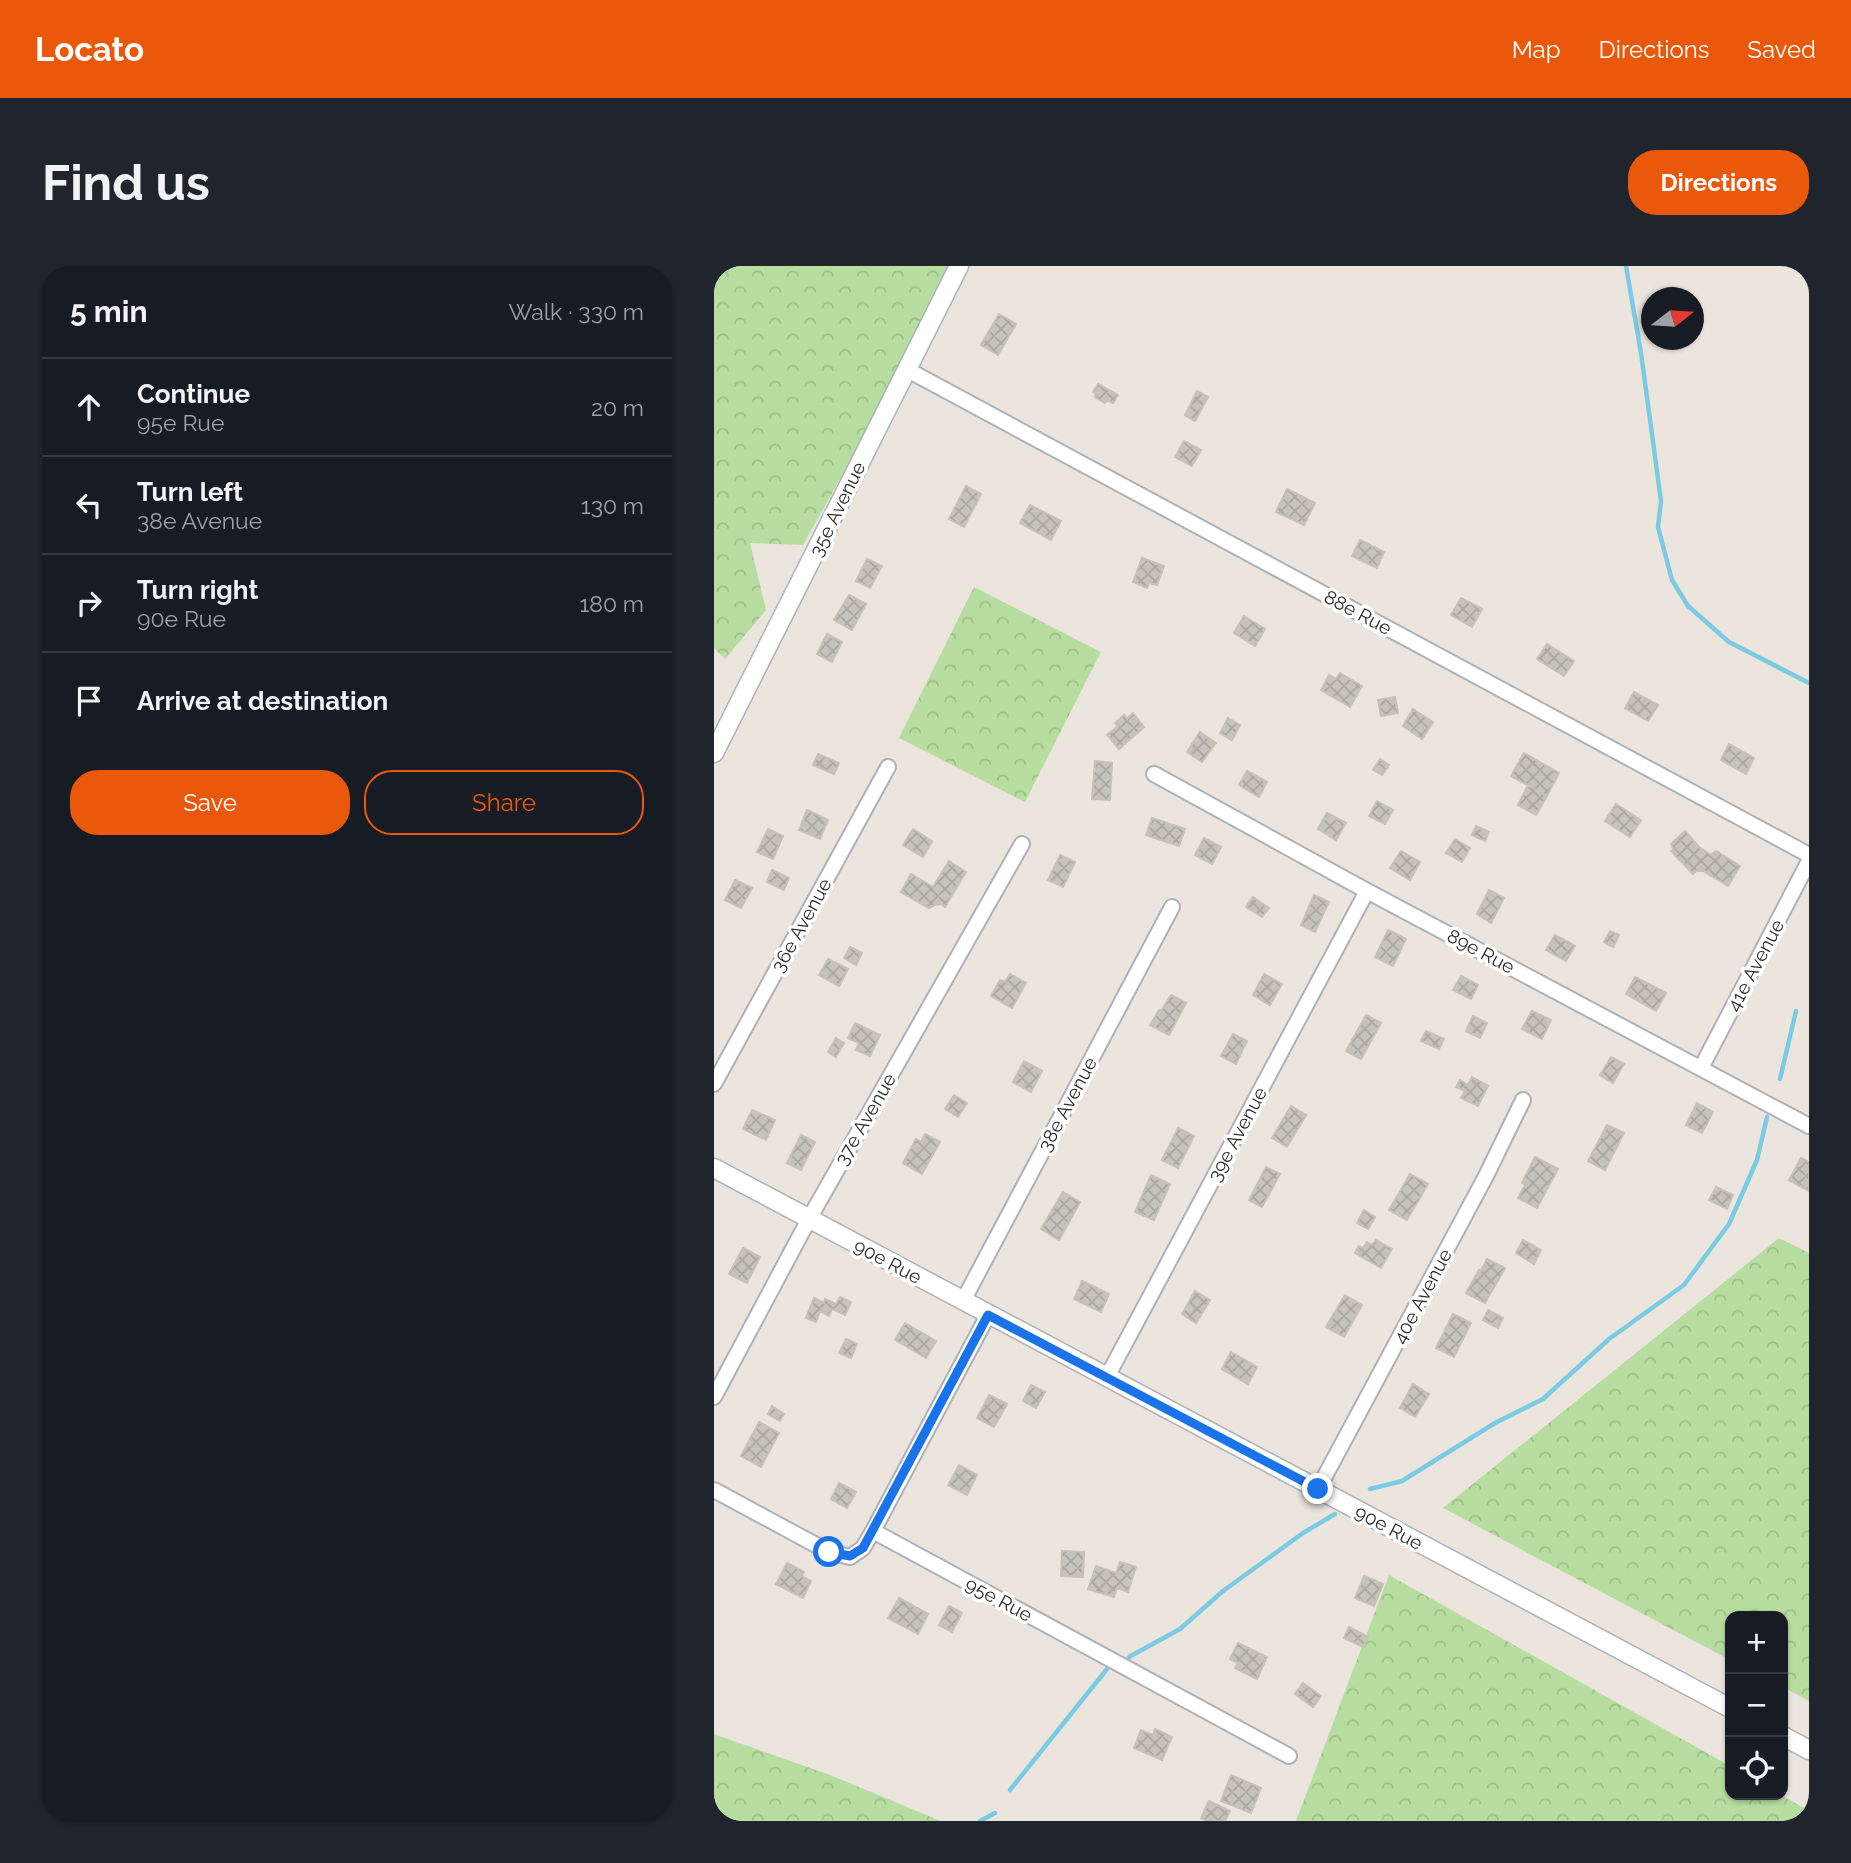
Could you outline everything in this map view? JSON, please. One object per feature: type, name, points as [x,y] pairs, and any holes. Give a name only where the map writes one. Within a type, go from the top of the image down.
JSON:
[{"type":"street","name":"35e Avenue","points":[[714,753],[959,266]]},
{"type":"street","name":"88e Rue","points":[[906,369],[1809,855]]},
{"type":"street","name":"36e Avenue","points":[[714,1084],[888,767]]},
{"type":"street","name":"89e Rue","points":[[1154,774],[1367,891],[1809,1126]]},
{"type":"street","name":"37e Avenue","points":[[714,1397],[809,1219],[1022,844]]},
{"type":"street","name":"41e Avenue","points":[[1701,1068],[1809,861]]},
{"type":"street","name":"39e Avenue","points":[[1107,1377],[1367,891]]},
{"type":"street","name":"38e Avenue","points":[[962,1301],[1172,907]]},
{"type":"street","name":"40e Avenue","points":[[1318,1489],[1486,1176],[1523,1100]]},
{"type":"street","name":"90e Rue","points":[[714,1168],[1725,1706]]},
{"type":"street","points":[[714,1490],[829,1552],[850,1556],[863,1548],[988,1315]]},
{"type":"street","name":"95e Rue","points":[[873,1531],[1289,1756]]},
{"type":"street","points":[[1785,1737],[1809,1750]]},
{"type":"green space","points":[[714,266],[959,266],[803,545],[750,543],[766,610],[725,659],[714,648]]},
{"type":"green space","points":[[974,587],[1101,652],[1025,802],[899,738]]},
{"type":"green space","points":[[1779,1238],[1809,1253],[1809,1701],[1788,1690],[1788,1611],[1725,1611],[1725,1657],[1443,1508]]},
{"type":"green space","points":[[1389,1575],[1725,1763],[1725,1800],[1788,1799],[1806,1809],[1799,1821],[1296,1821]]},
{"type":"green space","points":[[714,1734],[830,1775],[941,1821],[714,1821]]},
{"type":"building","points":[[999,314],[1016,324],[998,355],[981,345]]},
{"type":"building","points":[[1098,384],[1118,395],[1113,403],[1107,400],[1105,403],[1095,397],[1093,392]]},
{"type":"building","points":[[1197,391],[1208,397],[1195,421],[1185,415]]},
{"type":"building","points":[[1184,441],[1201,450],[1192,466],[1175,457]]},
{"type":"building","points":[[966,486],[981,494],[964,527],[949,519]]},
{"type":"building","points":[[1287,489],[1315,503],[1304,525],[1276,512]]},
{"type":"building","points":[[1030,505],[1061,521],[1051,540],[1020,523]]},
{"type":"building","points":[[1360,540],[1384,552],[1377,568],[1352,556]]},
{"type":"building","points":[[1142,558],[1164,566],[1157,585],[1149,583],[1147,588],[1133,582]]},
{"type":"building","points":[[867,559],[882,566],[870,588],[856,581]]},
{"type":"building","points":[[849,595],[866,604],[852,630],[834,620]]},
{"type":"building","points":[[1461,598],[1482,609],[1472,627],[1451,615]]},
{"type":"building","points":[[1244,616],[1265,629],[1255,646],[1234,633]]},
{"type":"building","points":[[827,634],[842,642],[832,662],[817,654]]},
{"type":"building","points":[[1547,644],[1574,661],[1564,676],[1537,659]]},
{"type":"building","points":[[1340,673],[1362,686],[1350,707],[1321,690],[1329,675],[1336,679]]},
{"type":"building","points":[[1634,692],[1658,705],[1648,721],[1625,708]]},
{"type":"building","points":[[1395,697],[1398,713],[1381,716],[1378,700]]},
{"type":"building","points":[[1413,709],[1433,722],[1422,739],[1403,726]]},
{"type":"building","points":[[1133,713],[1144,727],[1119,749],[1107,735],[1118,726],[1115,723],[1124,715],[1127,719]]},
{"type":"building","points":[[1228,718],[1240,725],[1232,740],[1220,733]]},
{"type":"building","points":[[1200,732],[1216,743],[1202,762],[1187,752]]},
{"type":"building","points":[[1729,744],[1754,758],[1746,774],[1721,760]]},
{"type":"building","points":[[1524,753],[1559,773],[1547,796],[1511,776]]},
{"type":"building","points":[[818,754],[839,763],[834,774],[813,765]]},
{"type":"building","points":[[1380,759],[1389,765],[1382,775],[1373,770]]},
{"type":"building","points":[[1095,761],[1112,763],[1110,800],[1092,799]]},
{"type":"building","points":[[1247,771],[1267,782],[1259,797],[1239,785]]},
{"type":"building","points":[[1528,785],[1547,796],[1536,815],[1518,805]]},
{"type":"building","points":[[1377,801],[1393,810],[1385,824],[1369,816]]},
{"type":"building","points":[[1616,804],[1641,820],[1630,837],[1605,821]]},
{"type":"building","points":[[807,810],[828,820],[820,839],[799,830]]},
{"type":"building","points":[[1327,813],[1346,823],[1336,840],[1318,829]]},
{"type":"building","points":[[1152,818],[1185,829],[1179,846],[1146,835]]},
{"type":"building","points":[[1476,826],[1489,832],[1485,841],[1472,835]]},
{"type":"building","points":[[768,829],[783,836],[773,859],[757,852]]},
{"type":"building","points":[[913,829],[932,841],[923,857],[903,845]]},
{"type":"building","points":[[1685,831],[1699,847],[1711,855],[1716,851],[1740,866],[1728,886],[1703,871],[1693,874],[1671,851],[1674,850],[1671,844]]},
{"type":"building","points":[[1204,838],[1221,847],[1212,864],[1195,855]]},
{"type":"building","points":[[1455,839],[1470,848],[1462,862],[1446,853]]},
{"type":"building","points":[[1401,851],[1420,862],[1410,880],[1390,868]]},
{"type":"building","points":[[1060,855],[1075,862],[1063,887],[1048,880]]},
{"type":"building","points":[[949,861],[966,872],[945,907],[941,904],[929,908],[901,892],[911,874],[933,887]]},
{"type":"building","points":[[772,870],[789,878],[784,890],[767,882]]},
{"type":"building","points":[[735,880],[752,888],[741,908],[725,900]]},
{"type":"building","points":[[1489,890],[1504,898],[1491,923],[1477,914]]},
{"type":"building","points":[[1314,895],[1329,902],[1315,932],[1301,925]]},
{"type":"building","points":[[1253,897],[1269,908],[1262,917],[1246,907]]},
{"type":"building","points":[[1388,930],[1406,939],[1393,966],[1375,957]]},
{"type":"building","points":[[1610,931],[1619,935],[1613,947],[1604,942]]},
{"type":"building","points":[[1555,935],[1575,946],[1566,961],[1546,950]]},
{"type":"building","points":[[850,947],[862,953],[856,965],[844,958]]},
{"type":"building","points":[[828,959],[848,969],[839,986],[819,975]]},
{"type":"building","points":[[1010,974],[1026,983],[1012,1008],[991,996],[1000,980],[1005,982]]},
{"type":"building","points":[[1264,974],[1282,984],[1270,1005],[1253,995]]},
{"type":"building","points":[[1461,976],[1478,985],[1471,999],[1453,990]]},
{"type":"building","points":[[1635,977],[1666,993],[1656,1011],[1626,994]]},
{"type":"building","points":[[1171,995],[1186,1003],[1169,1035],[1150,1025]]},
{"type":"building","points":[[1532,1011],[1551,1020],[1542,1039],[1522,1029]]},
{"type":"building","points":[[1366,1015],[1381,1023],[1361,1059],[1346,1051]]},
{"type":"building","points":[[1473,1016],[1487,1023],[1480,1038],[1466,1031]]},
{"type":"building","points":[[855,1023],[880,1035],[870,1056],[856,1050],[859,1043],[848,1038]]},
{"type":"building","points":[[1426,1031],[1444,1039],[1439,1049],[1421,1041]]},
{"type":"building","points":[[1233,1034],[1247,1041],[1236,1064],[1221,1056]]},
{"type":"building","points":[[836,1038],[844,1043],[836,1057],[828,1052]]},
{"type":"building","points":[[1611,1057],[1624,1064],[1613,1083],[1600,1075]]},
{"type":"building","points":[[1024,1061],[1042,1071],[1031,1092],[1013,1082]]},
{"type":"building","points":[[1472,1077],[1488,1086],[1478,1106],[1461,1098],[1465,1091],[1456,1087],[1460,1080],[1468,1085]]},
{"type":"building","points":[[954,1095],[967,1103],[958,1117],[945,1109]]},
{"type":"building","points":[[1697,1103],[1713,1112],[1702,1133],[1686,1125]]},
{"type":"building","points":[[1291,1106],[1306,1115],[1287,1147],[1272,1138]]},
{"type":"building","points":[[752,1110],[775,1120],[766,1140],[743,1129]]},
{"type":"building","points":[[1607,1125],[1624,1133],[1605,1170],[1588,1161]]},
{"type":"building","points":[[1178,1128],[1194,1136],[1178,1168],[1162,1160]]},
{"type":"building","points":[[925,1134],[940,1142],[922,1174],[903,1163],[916,1139],[921,1142]]},
{"type":"building","points":[[801,1135],[815,1142],[801,1170],[787,1163]]},
{"type":"building","points":[[1535,1157],[1558,1169],[1537,1208],[1518,1198]]},
{"type":"building","points":[[1801,1158],[1809,1162],[1809,1191],[1789,1180]]},
{"type":"building","points":[[1266,1167],[1280,1174],[1262,1207],[1249,1200]]},
{"type":"building","points":[[1410,1174],[1428,1184],[1407,1220],[1389,1210]]},
{"type":"building","points":[[1151,1175],[1170,1184],[1154,1220],[1135,1212]]},
{"type":"building","points":[[1716,1187],[1733,1195],[1727,1209],[1709,1200]]},
{"type":"building","points":[[1063,1192],[1080,1202],[1059,1240],[1041,1229]]},
{"type":"building","points":[[1364,1210],[1375,1217],[1368,1229],[1357,1223]]},
{"type":"building","points":[[1376,1240],[1392,1249],[1381,1268],[1355,1253],[1359,1246],[1363,1248],[1367,1242],[1372,1245]]},
{"type":"building","points":[[1523,1240],[1541,1250],[1534,1264],[1516,1253]]},
{"type":"building","points":[[743,1248],[760,1257],[747,1283],[729,1274]]},
{"type":"building","points":[[1487,1259],[1505,1268],[1485,1303],[1466,1293]]},
{"type":"building","points":[[1082,1281],[1109,1294],[1101,1312],[1074,1299]]},
{"type":"building","points":[[1195,1291],[1210,1300],[1196,1323],[1182,1314]]},
{"type":"building","points":[[1345,1295],[1362,1305],[1344,1337],[1326,1327]]},
{"type":"building","points":[[840,1297],[851,1302],[845,1315],[832,1309],[829,1316],[820,1311],[816,1322],[806,1318],[814,1298],[824,1303],[825,1299],[836,1304]]},
{"type":"building","points":[[1488,1310],[1503,1318],[1498,1328],[1483,1320]]},
{"type":"building","points":[[1453,1314],[1471,1323],[1454,1357],[1436,1348]]},
{"type":"building","points":[[905,1323],[936,1341],[926,1358],[895,1340]]},
{"type":"building","points":[[846,1339],[857,1344],[851,1358],[839,1353]]},
{"type":"building","points":[[1231,1352],[1257,1367],[1248,1384],[1222,1369]]},
{"type":"building","points":[[1413,1384],[1429,1394],[1415,1417],[1400,1408]]},
{"type":"building","points":[[1031,1385],[1045,1392],[1036,1408],[1023,1401]]},
{"type":"building","points":[[989,1395],[1007,1404],[994,1427],[977,1418]]},
{"type":"building","points":[[772,1406],[784,1414],[780,1421],[768,1414]]},
{"type":"building","points":[[759,1422],[779,1433],[761,1467],[741,1456]]},
{"type":"building","points":[[959,1465],[977,1475],[967,1495],[948,1485]]},
{"type":"building","points":[[839,1483],[856,1492],[847,1508],[831,1499]]},
{"type":"building","points":[[1062,1551],[1084,1552],[1083,1577],[1061,1576]]},
{"type":"building","points":[[1120,1562],[1136,1567],[1128,1592],[1117,1588],[1114,1597],[1088,1589],[1096,1566],[1116,1573]]},
{"type":"building","points":[[787,1563],[804,1572],[802,1576],[811,1581],[803,1598],[776,1584]]},
{"type":"building","points":[[1364,1576],[1383,1584],[1374,1606],[1355,1598]]},
{"type":"building","points":[[899,1598],[928,1614],[918,1634],[888,1618]]},
{"type":"building","points":[[949,1606],[962,1613],[952,1632],[939,1625]]},
{"type":"building","points":[[1349,1627],[1368,1637],[1363,1647],[1344,1638]]},
{"type":"building","points":[[1238,1643],[1267,1657],[1257,1679],[1235,1668],[1238,1663],[1230,1659]]},
{"type":"building","points":[[1303,1683],[1321,1696],[1313,1707],[1295,1694]]},
{"type":"building","points":[[1155,1729],[1172,1737],[1162,1760],[1134,1748],[1141,1730],[1153,1735]]},
{"type":"building","points":[[1231,1775],[1261,1788],[1251,1813],[1221,1801]]},
{"type":"building","points":[[1209,1801],[1230,1811],[1225,1821],[1207,1821],[1201,1818]]},
{"type":"waterway","points":[[1626,266],[1661,501],[1658,527],[1672,580],[1688,606],[1729,642],[1809,683]]},
{"type":"waterway","points":[[1780,1079],[1796,1011]]},
{"type":"waterway","points":[[1370,1489],[1402,1481],[1495,1423],[1543,1399],[1609,1339],[1684,1285],[1729,1224],[1757,1160],[1767,1117]]},
{"type":"waterway","points":[[1129,1657],[1180,1629],[1223,1591],[1303,1533],[1335,1514]]},
{"type":"waterway","points":[[1010,1790],[1107,1669]]},
{"type":"waterway","points":[[980,1821],[995,1813]]},
{"type":"route","points":[[829,1552],[850,1556],[863,1548],[988,1315],[1318,1489]]}]
